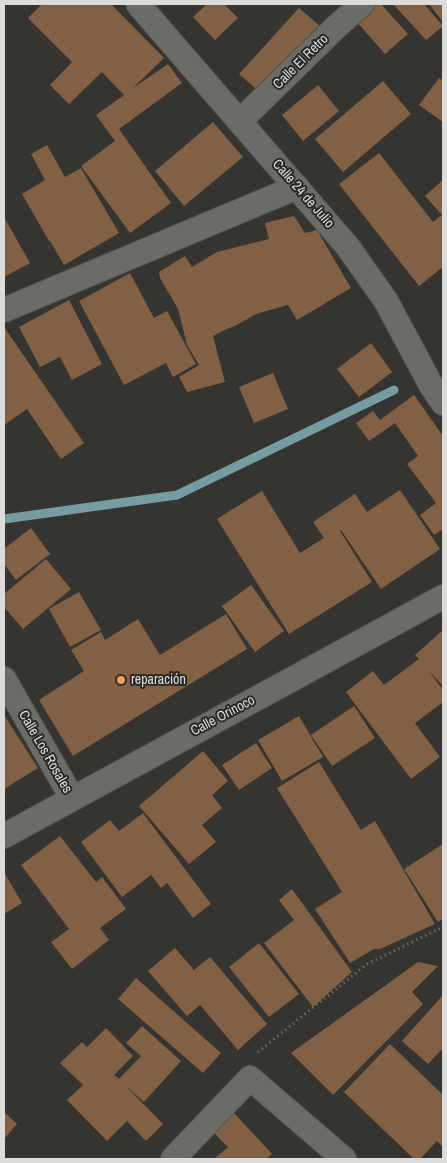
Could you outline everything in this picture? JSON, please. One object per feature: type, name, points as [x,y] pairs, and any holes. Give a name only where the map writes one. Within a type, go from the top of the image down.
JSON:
[{"type":"street","name":"Calle 24 de Julio","points":[[138,4],[348,247],[386,301],[431,385],[443,403]]},
{"type":"street","name":"Calle El Retro","points":[[240,122],[336,27],[362,4]]},
{"type":"street","points":[[4,310],[297,187]]},
{"type":"street","name":"Calle Orinoco","points":[[4,836],[443,597]]},
{"type":"street","name":"Calle Los Rosales","points":[[4,679],[72,798]]},
{"type":"street","points":[[173,1159],[250,1078],[344,1159]]},
{"type":"path","points":[[250,1078],[258,1053],[367,964],[443,928]]},
{"type":"building","points":[[42,4],[111,4],[164,58],[133,88],[168,64],[182,83],[119,129],[171,203],[130,233],[81,166],[115,141],[96,115],[124,95],[102,72],[69,104],[50,85],[72,62],[28,18]]},
{"type":"building","points":[[207,4],[224,4],[238,18],[215,40],[193,17]]},
{"type":"building","points":[[377,4],[381,4],[408,34],[385,54],[357,22]]},
{"type":"building","points":[[393,4],[424,4],[443,26],[426,40]]},
{"type":"building","points":[[429,4],[443,4],[443,22]]},
{"type":"building","points":[[299,8],[321,27],[262,94],[239,74]]},
{"type":"building","points":[[439,78],[443,81],[443,122],[419,105]]},
{"type":"building","points":[[383,81],[411,114],[343,172],[315,139]]},
{"type":"building","points":[[318,85],[339,111],[303,141],[282,115]]},
{"type":"building","points":[[213,122],[243,157],[184,206],[155,171]]},
{"type":"building","points":[[47,145],[65,177],[81,168],[119,233],[64,265],[22,194],[45,180],[31,154]]},
{"type":"building","points":[[379,153],[433,222],[442,215],[425,196],[443,180],[443,267],[419,286],[339,184]]},
{"type":"building","points":[[294,216],[305,233],[317,230],[351,288],[297,320],[288,305],[256,314],[213,336],[225,382],[187,392],[179,377],[199,365],[187,345],[178,309],[160,278],[159,272],[185,256],[192,267],[217,252],[269,239],[265,223]]},
{"type":"building","points":[[4,217],[30,263],[4,277]]},
{"type":"building","points":[[130,273],[154,318],[167,311],[196,364],[173,377],[166,363],[124,385],[79,301]]},
{"type":"building","points":[[69,300],[102,364],[72,380],[60,357],[40,367],[19,327]]},
{"type":"building","points":[[4,327],[84,443],[61,459],[27,409],[4,425]]},
{"type":"building","points":[[371,343],[392,372],[359,397],[337,369]]},
{"type":"building","points":[[273,373],[288,409],[254,423],[239,387]]},
{"type":"building","points":[[414,395],[443,436],[443,529],[434,535],[420,515],[436,503],[407,464],[418,456],[395,423],[369,441],[356,423],[373,411],[380,420]]},
{"type":"building","points":[[400,490],[440,549],[381,589],[341,530],[372,582],[289,634],[217,519],[262,491],[300,553],[324,538],[313,522],[355,494],[367,512]]},
{"type":"building","points":[[31,528],[50,554],[16,580],[4,564],[4,549]]},
{"type":"building","points":[[46,559],[71,589],[23,629],[4,607],[4,594]]},
{"type":"building","points":[[251,585],[284,631],[255,652],[222,606]]},
{"type":"building","points":[[79,592],[101,630],[70,647],[49,609]]},
{"type":"building","points":[[226,614],[247,649],[73,756],[39,700],[84,671],[71,650],[101,632],[105,640],[138,619],[160,655]]},
{"type":"building","points":[[443,630],[443,686],[429,671],[443,690],[443,702],[415,723],[440,757],[411,779],[346,692],[373,671],[384,685],[419,659],[415,655]]},
{"type":"building","points":[[354,706],[375,738],[332,766],[311,735]]},
{"type":"building","points":[[4,715],[38,768],[4,789]]},
{"type":"building","points":[[299,716],[323,757],[282,781],[258,740]]},
{"type":"building","points":[[256,743],[272,768],[239,790],[222,765]]},
{"type":"building","points":[[203,751],[228,781],[212,795],[222,808],[202,825],[216,842],[189,864],[139,806]]},
{"type":"building","points":[[319,762],[361,830],[375,821],[435,924],[380,949],[374,949],[350,963],[315,909],[342,892],[277,788]]},
{"type":"building","points":[[143,813],[211,904],[193,918],[167,883],[161,888],[151,875],[122,897],[81,842],[110,820],[119,831]]},
{"type":"building","points":[[60,836],[96,882],[102,877],[126,909],[100,928],[109,940],[72,969],[51,942],[69,929],[21,865]]},
{"type":"building","points":[[443,844],[443,919],[438,922],[404,869]]},
{"type":"building","points":[[4,872],[22,903],[4,914]]},
{"type":"building","points":[[292,889],[352,972],[313,1007],[264,943],[294,920],[279,900]]},
{"type":"building","points":[[259,943],[299,994],[269,1017],[229,967]]},
{"type":"building","points":[[175,948],[194,970],[210,957],[267,1024],[238,1050],[200,1005],[187,1016],[148,971]]},
{"type":"building","points":[[418,962],[438,966],[412,992],[423,1004],[333,1095],[291,1053]]},
{"type":"building","points":[[136,978],[221,1053],[203,1073],[118,999]]},
{"type":"building","points":[[443,995],[443,1048],[428,1064],[402,1041]]},
{"type":"building","points":[[142,1026],[181,1061],[144,1102],[126,1086],[163,1124],[146,1141],[127,1121],[107,1141],[67,1100],[83,1085],[60,1063],[82,1042],[87,1047],[106,1028],[133,1056],[114,1075],[119,1079],[141,1056],[126,1043]]},
{"type":"building","points":[[390,1044],[443,1095],[443,1147],[437,1141],[420,1159],[414,1159],[344,1092]]},
{"type":"building","points":[[4,1112],[17,1124],[4,1139]]},
{"type":"building","points":[[234,1113],[272,1154],[266,1159],[214,1159],[228,1147],[213,1132]]},
{"type":"waterway","points":[[4,519],[177,495],[394,390]]},
{"type":"place","name":"reparación","points":[[121,680]]}]
